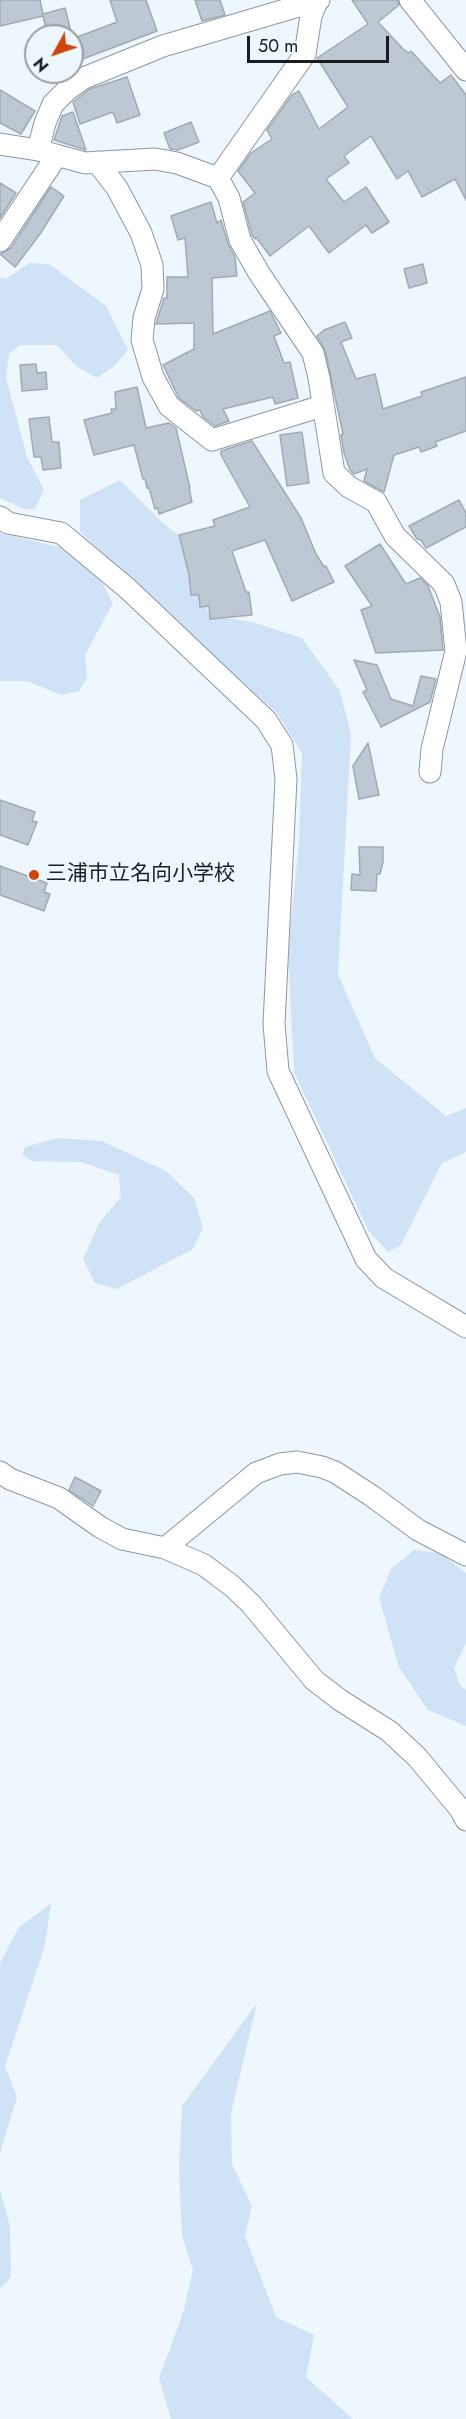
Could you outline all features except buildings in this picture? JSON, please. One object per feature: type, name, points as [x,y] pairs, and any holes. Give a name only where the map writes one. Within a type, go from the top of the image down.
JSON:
[{"type":"street","points":[[0,242],[47,153],[45,123],[53,104],[67,90],[84,78],[163,46],[318,0]]},
{"type":"street","points":[[218,178],[242,146],[278,89],[305,54],[311,16],[318,0]]},
{"type":"street","points":[[410,0],[466,70]]},
{"type":"street","points":[[0,144],[85,163],[155,159],[177,163],[218,178],[229,198],[240,240],[259,273],[313,353],[320,378],[322,406],[333,473],[349,487],[376,502],[395,536],[444,584],[451,602],[456,651],[432,749],[430,772]]},
{"type":"street","points":[[97,162],[117,188],[141,233],[152,265],[153,289],[144,318],[142,340],[153,377],[169,406],[212,440],[322,406]]},
{"type":"street","points":[[0,517],[8,523],[61,534],[128,589],[266,720],[282,745],[286,778],[274,1023],[278,1071],[366,1259],[384,1278],[466,1327]]},
{"type":"street","points":[[165,1548],[256,1473],[280,1464],[297,1462],[335,1472],[418,1530],[466,1555]]},
{"type":"street","points":[[0,1472],[10,1479],[59,1498],[100,1527],[122,1539],[165,1548],[204,1565],[251,1604],[314,1680],[340,1700],[389,1731],[417,1757],[460,1809],[466,1820]]},
{"type":"shaded area","points":[[29,263],[49,264],[106,306],[128,350],[113,367],[97,378],[76,366],[57,345],[20,345],[9,354],[6,378],[27,457],[44,490],[35,509],[24,509],[0,498],[0,277],[6,279]]},
{"type":"shaded area","points":[[120,480],[163,523],[181,537],[209,615],[252,622],[302,638],[340,691],[351,734],[338,975],[375,1058],[446,1116],[466,1108],[466,1152],[442,1163],[401,1245],[388,1252],[368,1230],[294,1072],[288,950],[299,843],[302,753],[277,713],[210,654],[80,532],[80,500]]},
{"type":"shaded area","points":[[0,533],[63,548],[100,579],[113,603],[85,655],[87,678],[79,691],[61,695],[27,681],[0,681]]},
{"type":"shaded area","points":[[57,1138],[102,1141],[166,1171],[194,1198],[203,1228],[193,1249],[117,1289],[95,1283],[83,1259],[99,1223],[121,1197],[119,1175],[81,1162],[32,1161],[22,1154],[25,1147]]},
{"type":"shaded area","points":[[414,1550],[440,1553],[466,1573],[466,1643],[454,1668],[460,1685],[466,1690],[466,1726],[428,1710],[399,1667],[379,1598],[391,1569]]},
{"type":"shaded area","points":[[51,1904],[45,1945],[5,2066],[17,2097],[0,2153],[0,1963],[19,1927]]},
{"type":"shaded area","points":[[257,2003],[231,2113],[232,2164],[252,2206],[245,2236],[276,2317],[314,2335],[306,2377],[353,2419],[171,2419],[159,2378],[183,2313],[193,2270],[182,2236],[179,2169],[182,2106]]},
{"type":"shaded area","points":[[0,2190],[10,2227],[11,2277],[0,2289]]},
{"type":"place","name":"三浦市立名向小学校","points":[[34,875]]}]
